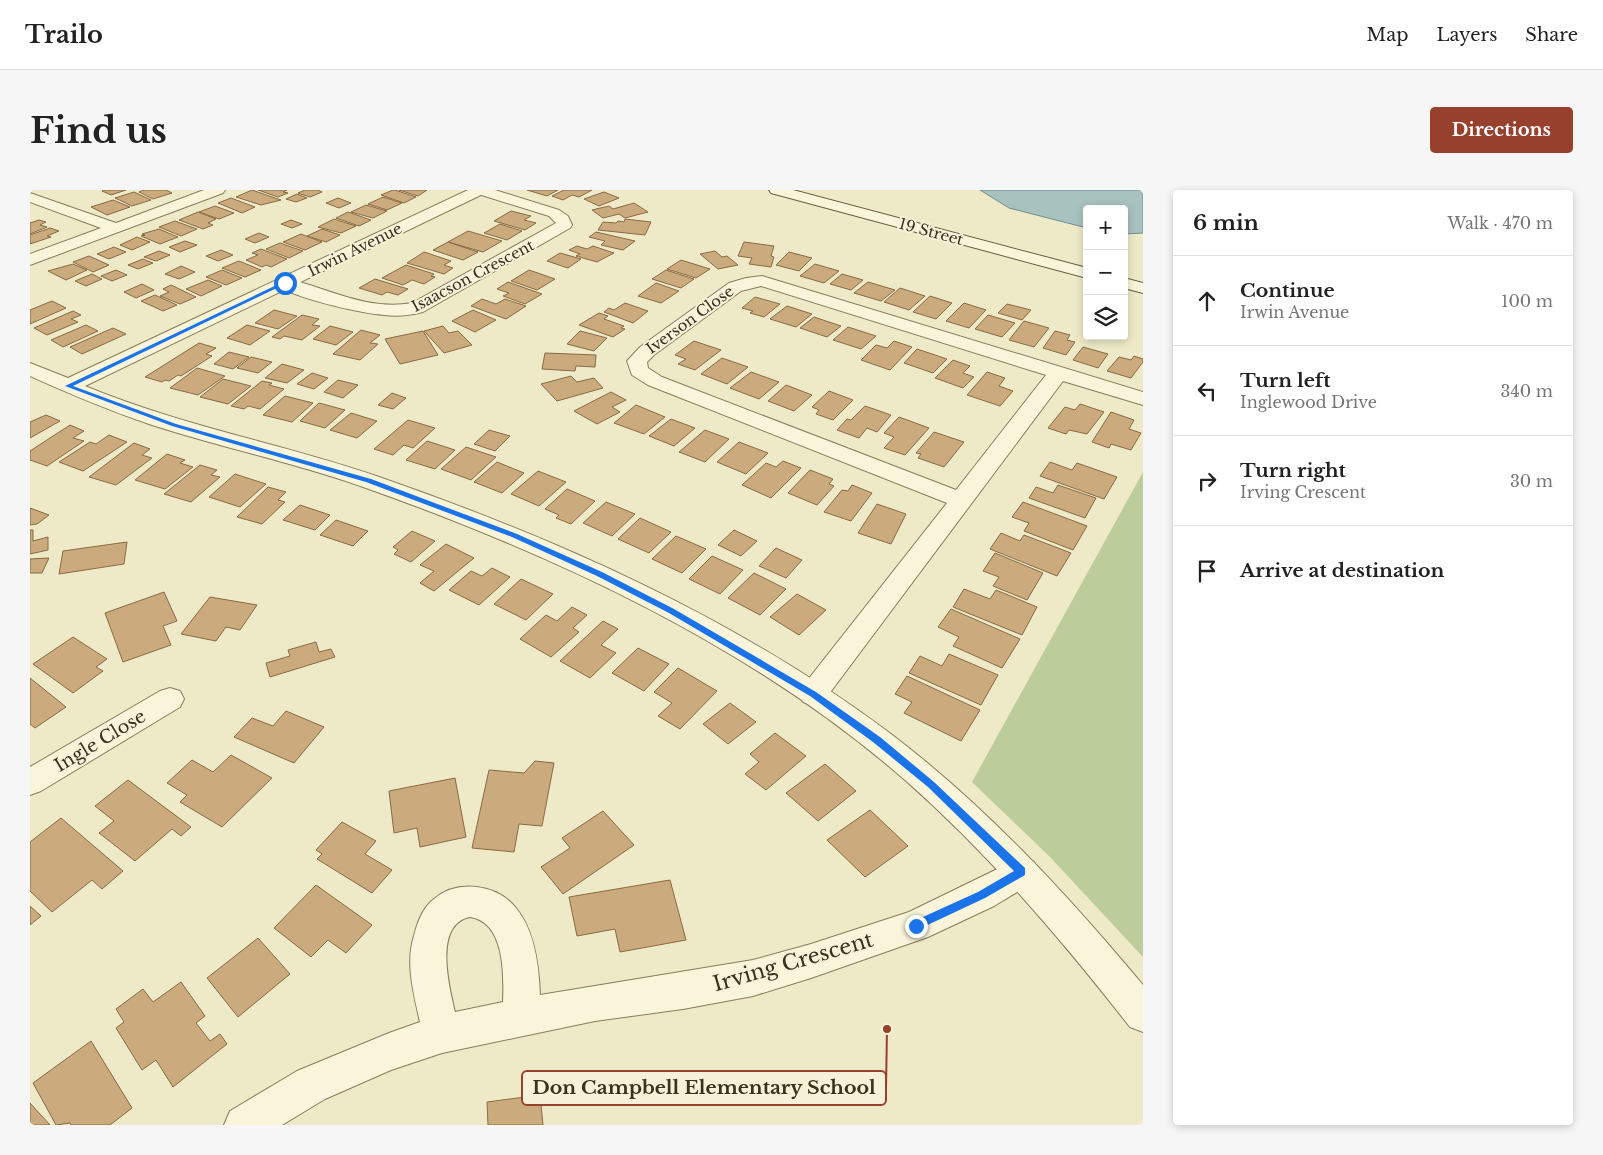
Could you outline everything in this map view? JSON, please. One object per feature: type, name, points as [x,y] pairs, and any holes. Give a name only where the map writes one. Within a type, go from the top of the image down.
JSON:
[{"type":"street","points":[[30,260],[218,190]]},
{"type":"street","name":"Irwin Avenue","points":[[68,386],[480,190]]},
{"type":"street","name":"Isaacson Crescent","points":[[285,283],[310,293],[376,309],[398,312],[408,310],[417,308],[564,226],[563,219],[554,213],[480,190]]},
{"type":"street","name":"19 Street","points":[[776,190],[1083,272]]},
{"type":"street","name":"19 Street","points":[[822,190],[1083,259]]},
{"type":"street","points":[[30,197],[116,228]]},
{"type":"street","points":[[1128,271],[1143,274]]},
{"type":"street","name":"Iverson Close","points":[[961,500],[655,382],[639,371],[637,361],[647,351],[735,287],[746,283],[762,281],[1143,399]]},
{"type":"street","points":[[1128,284],[1143,288]]},
{"type":"street","points":[[30,369],[68,386],[174,425],[369,481],[515,536],[599,574],[672,611],[813,694],[876,740],[931,785],[1022,872],[1091,949],[1143,1014]]},
{"type":"street","points":[[813,694],[1059,372]]},
{"type":"street","name":"Ingle Close","points":[[30,782],[170,700]]},
{"type":"street","name":"Irving Crescent","points":[[244,1125],[311,1085],[388,1052],[442,1034],[595,1003],[692,990],[753,978],[916,926],[982,895],[1022,872]]},
{"type":"street","points":[[442,1034],[436,1012],[430,962],[430,936],[439,916],[457,903],[480,901],[499,911],[512,933],[523,990],[521,1017]]},
{"type":"green space","points":[[1143,472],[1143,957],[1050,857],[972,782]]},
{"type":"water","points":[[980,190],[1143,190],[1143,233],[1128,234],[1128,205],[1083,205],[1083,227],[1009,208]]},
{"type":"building","points":[[103,190],[126,190],[111,195]]},
{"type":"building","points":[[144,190],[166,190],[172,193],[153,199],[139,192]]},
{"type":"building","points":[[252,190],[281,200],[261,205],[236,197]]},
{"type":"building","points":[[258,190],[287,190],[283,192],[288,193],[278,197]]},
{"type":"building","points":[[305,190],[318,190],[322,192],[310,197],[298,193]]},
{"type":"building","points":[[393,190],[416,197],[404,203],[381,195]]},
{"type":"building","points":[[399,190],[427,190],[418,196]]},
{"type":"building","points":[[527,190],[558,190],[547,196]]},
{"type":"building","points":[[564,190],[592,190],[579,197],[572,195],[563,200],[552,196]]},
{"type":"building","points":[[134,192],[151,200],[132,206],[115,198]]},
{"type":"building","points":[[604,192],[619,198],[599,206],[584,199]]},
{"type":"building","points":[[297,194],[307,198],[296,202],[286,199]]},
{"type":"building","points":[[383,197],[402,203],[387,210],[368,204]]},
{"type":"building","points":[[231,198],[255,207],[242,213],[218,203]]},
{"type":"building","points":[[338,198],[351,203],[339,208],[326,203]]},
{"type":"building","points":[[113,200],[130,207],[107,215],[91,207]]},
{"type":"building","points":[[634,203],[648,212],[625,218],[619,214],[603,218],[592,210],[609,206],[613,209]]},
{"type":"building","points":[[366,205],[387,211],[373,218],[351,212]]},
{"type":"building","points":[[215,206],[234,213],[219,219],[199,212]]},
{"type":"building","points":[[511,211],[531,216],[524,220],[536,223],[525,230],[494,221]]},
{"type":"building","points":[[198,212],[216,219],[208,223],[213,225],[203,229],[179,220]]},
{"type":"building","points":[[348,212],[371,220],[359,226],[336,218]]},
{"type":"building","points":[[334,219],[356,226],[341,233],[318,227]]},
{"type":"building","points":[[625,219],[651,222],[645,235],[598,230],[603,222],[624,222]]},
{"type":"building","points":[[39,220],[46,222],[40,225],[47,227],[30,234],[30,223]]},
{"type":"building","points":[[291,220],[302,224],[292,228],[281,224]]},
{"type":"building","points":[[175,221],[197,229],[181,236],[159,227]]},
{"type":"building","points":[[500,224],[522,231],[507,240],[484,233]]},
{"type":"building","points":[[50,228],[59,231],[47,236],[51,237],[30,244],[30,235]]},
{"type":"building","points":[[159,229],[178,237],[160,244],[141,236],[145,235],[142,234]]},
{"type":"building","points":[[322,229],[340,235],[326,242],[307,236]]},
{"type":"building","points":[[468,231],[502,241],[483,252],[448,242]]},
{"type":"building","points":[[596,232],[635,241],[623,250],[601,245],[605,241],[589,237]]},
{"type":"building","points":[[259,233],[269,237],[255,243],[245,239]]},
{"type":"building","points":[[301,234],[322,242],[305,250],[283,242]]},
{"type":"building","points":[[137,237],[150,242],[132,250],[120,245]]},
{"type":"building","points":[[185,241],[197,245],[180,252],[169,247]]},
{"type":"building","points":[[448,242],[478,252],[463,260],[433,250]]},
{"type":"building","points":[[744,242],[774,246],[771,256],[774,257],[771,267],[749,264],[752,258],[738,256]]},
{"type":"building","points":[[280,243],[303,251],[289,258],[266,249]]},
{"type":"building","points":[[577,246],[587,249],[593,246],[614,253],[597,262],[576,256],[580,254],[569,250]]},
{"type":"building","points":[[114,247],[126,252],[109,259],[97,254]]},
{"type":"building","points":[[261,249],[287,259],[271,267],[266,265],[262,267],[246,260],[258,255],[252,253]]},
{"type":"building","points":[[221,250],[233,255],[218,261],[206,256]]},
{"type":"building","points":[[159,251],[170,255],[156,261],[144,257]]},
{"type":"building","points":[[715,251],[722,257],[727,256],[738,265],[718,269],[700,254]]},
{"type":"building","points":[[424,252],[451,261],[444,265],[453,268],[444,274],[407,263]]},
{"type":"building","points":[[789,252],[812,258],[799,271],[776,265]]},
{"type":"building","points":[[560,253],[581,259],[568,268],[547,261]]},
{"type":"building","points":[[89,256],[109,265],[93,272],[73,262]]},
{"type":"building","points":[[143,259],[153,263],[138,269],[128,265]]},
{"type":"building","points":[[681,260],[710,269],[696,278],[667,269]]},
{"type":"building","points":[[239,261],[261,270],[245,277],[222,268]]},
{"type":"building","points":[[73,264],[87,270],[66,280],[48,271]]},
{"type":"building","points":[[815,264],[839,271],[824,283],[800,276]]},
{"type":"building","points":[[406,265],[434,274],[431,276],[435,277],[424,284],[412,280],[403,285],[382,278]]},
{"type":"building","points":[[181,266],[195,272],[179,279],[165,274]]},
{"type":"building","points":[[116,270],[127,275],[112,281],[101,276]]},
{"type":"building","points":[[222,270],[242,278],[226,285],[206,277]]},
{"type":"building","points":[[529,270],[555,279],[537,290],[511,281]]},
{"type":"building","points":[[666,270],[694,279],[681,288],[652,279]]},
{"type":"building","points":[[92,274],[102,279],[86,286],[75,281]]},
{"type":"building","points":[[842,274],[863,280],[851,290],[830,284]]},
{"type":"building","points":[[375,279],[408,289],[398,295],[387,292],[382,295],[359,288]]},
{"type":"building","points":[[208,280],[222,286],[201,296],[186,289]]},
{"type":"building","points":[[508,282],[542,294],[525,304],[503,296],[509,293],[497,289]]},
{"type":"building","points":[[868,282],[895,290],[881,301],[854,293]]},
{"type":"building","points":[[656,283],[679,291],[661,303],[638,296]]},
{"type":"building","points":[[142,284],[154,290],[136,298],[124,292]]},
{"type":"building","points":[[171,285],[196,297],[180,304],[160,296],[169,292],[163,289]]},
{"type":"building","points":[[900,288],[925,296],[909,310],[884,302]]},
{"type":"building","points":[[155,295],[177,305],[163,311],[141,301]]},
{"type":"building","points":[[930,296],[952,303],[936,319],[913,312]]},
{"type":"building","points":[[755,297],[780,304],[764,317],[750,313],[753,311],[742,308]]},
{"type":"building","points":[[482,299],[496,304],[505,299],[526,306],[506,319],[471,306]]},
{"type":"building","points":[[52,301],[66,308],[30,324],[30,310]]},
{"type":"building","points":[[625,303],[648,311],[633,323],[604,312],[609,308],[614,310]]},
{"type":"building","points":[[964,303],[986,310],[969,328],[946,321]]},
{"type":"building","points":[[1007,304],[1031,310],[1022,320],[998,313]]},
{"type":"building","points":[[787,306],[812,314],[796,327],[770,319]]},
{"type":"building","points":[[274,310],[297,316],[278,329],[255,323]]},
{"type":"building","points":[[473,310],[496,320],[475,332],[452,321]]},
{"type":"building","points":[[73,311],[81,315],[71,319],[78,322],[47,335],[34,328]]},
{"type":"building","points":[[599,313],[608,316],[604,319],[624,326],[621,328],[625,329],[613,337],[579,325]]},
{"type":"building","points":[[302,315],[319,319],[312,325],[320,326],[302,340],[284,336],[280,339],[272,337]]},
{"type":"building","points":[[988,315],[1015,323],[1002,337],[975,329]]},
{"type":"building","points":[[814,317],[841,326],[827,337],[800,328]]},
{"type":"building","points":[[1024,321],[1049,328],[1034,347],[1009,340]]},
{"type":"building","points":[[86,325],[98,331],[63,347],[51,340]]},
{"type":"building","points":[[247,325],[270,331],[250,345],[227,338]]},
{"type":"building","points":[[330,326],[353,332],[336,345],[313,339]]},
{"type":"building","points":[[443,326],[449,333],[458,331],[472,345],[444,353],[424,331]]},
{"type":"building","points":[[848,327],[876,336],[861,349],[833,340]]},
{"type":"building","points":[[113,328],[126,334],[82,354],[70,347]]},
{"type":"building","points":[[361,330],[380,335],[370,343],[378,344],[360,360],[333,354]]},
{"type":"building","points":[[423,331],[438,355],[400,364],[385,339]]},
{"type":"building","points":[[580,331],[607,338],[594,351],[567,344]]},
{"type":"building","points":[[1055,331],[1070,335],[1067,340],[1075,342],[1066,355],[1043,348]]},
{"type":"building","points":[[694,341],[721,350],[695,370],[678,364],[686,359],[675,355]]},
{"type":"building","points":[[894,341],[912,347],[890,370],[861,360],[876,345],[887,348]]},
{"type":"building","points":[[199,343],[216,348],[206,354],[212,356],[181,376],[178,375],[169,381],[165,380],[162,382],[145,377]]},
{"type":"building","points":[[1083,347],[1108,354],[1098,368],[1073,360]]},
{"type":"building","points":[[917,349],[947,359],[933,373],[904,363]]},
{"type":"building","points":[[229,352],[249,357],[233,369],[214,364]]},
{"type":"building","points":[[545,353],[596,355],[595,367],[576,366],[575,371],[542,369]]},
{"type":"building","points":[[1134,356],[1143,359],[1143,362],[1131,378],[1107,371],[1119,357],[1131,360]]},
{"type":"building","points":[[251,357],[272,362],[258,373],[237,368]]},
{"type":"building","points":[[722,358],[748,367],[727,384],[701,374]]},
{"type":"building","points":[[953,360],[970,366],[963,373],[974,377],[963,388],[935,378]]},
{"type":"building","points":[[282,364],[304,370],[287,383],[265,378]]},
{"type":"building","points":[[197,368],[225,376],[198,395],[170,388]]},
{"type":"building","points":[[751,372],[779,382],[759,399],[730,388]]},
{"type":"building","points":[[987,372],[1005,378],[999,386],[1013,391],[1000,406],[967,395]]},
{"type":"building","points":[[312,373],[328,378],[314,389],[297,384]]},
{"type":"building","points":[[571,376],[577,382],[594,378],[603,388],[557,401],[541,384]]},
{"type":"building","points":[[223,379],[251,386],[228,404],[200,397]]},
{"type":"building","points":[[338,380],[358,385],[343,398],[324,392]]},
{"type":"building","points":[[262,381],[272,383],[269,385],[284,389],[260,409],[248,406],[244,409],[231,406]]},
{"type":"building","points":[[786,385],[812,395],[794,411],[768,401]]},
{"type":"building","points":[[829,391],[853,400],[833,420],[816,414],[819,410],[812,407]]},
{"type":"building","points":[[611,392],[626,400],[612,407],[620,412],[597,424],[574,411]]},
{"type":"building","points":[[392,393],[406,398],[393,409],[378,405]]},
{"type":"building","points":[[285,396],[313,403],[292,422],[263,415]]},
{"type":"building","points":[[319,403],[345,410],[325,428],[300,421]]},
{"type":"building","points":[[1080,404],[1104,412],[1087,434],[1069,430],[1066,434],[1048,428],[1065,407],[1075,410]]},
{"type":"building","points":[[636,405],[665,417],[644,434],[614,423]]},
{"type":"building","points":[[865,406],[891,415],[877,432],[867,428],[859,438],[837,430],[847,419],[851,420]]},
{"type":"building","points":[[1111,412],[1134,420],[1129,429],[1141,433],[1131,450],[1111,444],[1109,448],[1092,442]]},
{"type":"building","points":[[351,413],[377,421],[357,438],[330,430]]},
{"type":"building","points":[[46,415],[60,421],[30,438],[30,422]]},
{"type":"building","points":[[899,417],[929,428],[905,455],[884,448],[894,437],[884,433]]},
{"type":"building","points":[[671,419],[695,428],[674,446],[649,436]]},
{"type":"building","points":[[408,420],[435,428],[413,448],[404,445],[393,455],[374,449]]},
{"type":"building","points":[[70,425],[84,431],[73,438],[84,441],[47,466],[30,460],[30,451]]},
{"type":"building","points":[[489,430],[510,436],[495,451],[474,444]]},
{"type":"building","points":[[705,430],[729,439],[705,462],[679,452]]},
{"type":"building","points":[[934,432],[964,442],[944,467],[918,458],[921,454],[916,453]]},
{"type":"building","points":[[109,435],[127,442],[83,471],[59,462],[90,442],[96,444]]},
{"type":"building","points":[[427,441],[455,450],[435,469],[406,460]]},
{"type":"building","points":[[739,442],[768,453],[746,474],[717,462]]},
{"type":"building","points":[[134,443],[150,449],[142,455],[152,458],[116,485],[89,477]]},
{"type":"building","points":[[466,447],[496,457],[471,480],[441,469]]},
{"type":"building","points":[[167,454],[185,460],[180,463],[193,467],[165,489],[135,480]]},
{"type":"building","points":[[783,461],[801,468],[771,498],[742,485],[766,463],[776,467]]},
{"type":"building","points":[[497,462],[524,473],[502,493],[474,482]]},
{"type":"building","points":[[1050,462],[1072,470],[1077,463],[1117,477],[1104,499],[1040,476]]},
{"type":"building","points":[[200,465],[217,470],[211,475],[220,477],[191,502],[164,494]]},
{"type":"building","points":[[810,470],[833,479],[829,484],[834,486],[817,505],[788,493]]},
{"type":"building","points":[[538,471],[566,482],[539,506],[511,494]]},
{"type":"building","points":[[235,474],[266,484],[240,507],[209,497]]},
{"type":"building","points":[[852,485],[872,493],[851,521],[824,512],[842,490],[848,491]]},
{"type":"building","points":[[1058,485],[1096,498],[1085,518],[1029,498],[1036,487],[1053,493]]},
{"type":"building","points":[[268,487],[286,492],[278,500],[285,502],[262,524],[237,517]]},
{"type":"building","points":[[567,489],[595,501],[571,524],[556,518],[559,515],[545,509]]},
{"type":"building","points":[[606,502],[635,514],[612,536],[583,523]]},
{"type":"building","points":[[1023,502],[1087,526],[1073,550],[1024,531],[1029,523],[1012,517]]},
{"type":"building","points":[[877,504],[906,514],[891,544],[858,533]]},
{"type":"building","points":[[300,505],[330,515],[315,530],[283,520]]},
{"type":"building","points":[[30,508],[49,515],[37,524],[30,525]]},
{"type":"building","points":[[640,518],[671,532],[649,553],[618,539]]},
{"type":"building","points":[[336,520],[368,531],[353,546],[320,535]]},
{"type":"building","points":[[30,530],[33,530],[33,541],[48,537],[48,550],[30,554]]},
{"type":"building","points":[[734,530],[757,541],[741,556],[718,545]]},
{"type":"building","points":[[412,531],[435,541],[411,562],[394,554],[398,550],[393,547]]},
{"type":"building","points":[[1001,533],[1020,541],[1024,535],[1071,553],[1057,576],[990,549]]},
{"type":"building","points":[[676,536],[706,549],[682,573],[652,559]]},
{"type":"building","points":[[127,542],[124,564],[59,574],[63,551]]},
{"type":"building","points":[[446,544],[474,558],[434,591],[420,583],[434,571],[420,565]]},
{"type":"building","points":[[776,548],[802,560],[786,578],[759,566]]},
{"type":"building","points":[[995,553],[1043,573],[1027,600],[993,586],[999,577],[983,571]]},
{"type":"building","points":[[712,556],[743,570],[720,594],[689,579]]},
{"type":"building","points":[[49,558],[42,573],[30,573],[30,559]]},
{"type":"building","points":[[492,568],[510,577],[479,605],[449,590],[471,571],[482,576]]},
{"type":"building","points":[[754,573],[786,589],[760,615],[728,598]]},
{"type":"building","points":[[521,579],[553,594],[526,620],[494,604]]},
{"type":"building","points":[[964,589],[990,599],[996,590],[1037,607],[1022,635],[953,607]]},
{"type":"building","points":[[164,592],[177,621],[163,626],[171,645],[123,662],[105,613]]},
{"type":"building","points":[[797,594],[826,610],[799,635],[770,617]]},
{"type":"building","points":[[210,597],[257,605],[240,630],[226,627],[216,641],[181,634]]},
{"type":"building","points":[[572,607],[587,615],[573,628],[579,632],[551,657],[520,639],[546,615],[557,621]]},
{"type":"building","points":[[951,609],[1020,639],[1002,668],[953,646],[959,637],[938,627]]},
{"type":"building","points":[[603,621],[618,629],[601,645],[616,653],[590,678],[560,661]]},
{"type":"building","points":[[73,637],[107,659],[96,667],[103,671],[73,693],[33,664]]},
{"type":"building","points":[[316,642],[319,652],[331,649],[335,657],[270,677],[266,663],[290,656],[288,650]]},
{"type":"building","points":[[638,648],[669,664],[644,691],[612,673]]},
{"type":"building","points":[[949,654],[998,675],[981,705],[909,673],[920,656],[942,666]]},
{"type":"building","points":[[678,668],[717,691],[680,729],[658,716],[672,703],[654,692]]},
{"type":"building","points":[[907,676],[980,710],[961,741],[904,713],[912,702],[895,694]]},
{"type":"building","points":[[30,678],[66,707],[35,728],[30,724]]},
{"type":"building","points":[[730,703],[756,722],[728,744],[703,724]]},
{"type":"building","points":[[286,711],[324,727],[294,763],[234,737],[252,718],[273,726]]},
{"type":"building","points":[[775,733],[806,756],[766,790],[745,774],[759,762],[750,754]]},
{"type":"building","points":[[231,755],[272,778],[222,827],[180,802],[187,795],[167,783],[192,760],[213,772]]},
{"type":"building","points":[[535,761],[554,763],[542,826],[519,824],[514,852],[472,848],[489,770],[524,773]]},
{"type":"building","points":[[825,764],[856,791],[818,821],[786,793]]},
{"type":"building","points":[[455,778],[466,837],[420,847],[417,828],[394,833],[389,791]]},
{"type":"building","points":[[128,780],[191,827],[181,836],[172,829],[135,861],[99,833],[114,821],[95,806]]},
{"type":"building","points":[[870,810],[908,846],[865,877],[827,840]]},
{"type":"building","points":[[603,811],[634,845],[563,894],[541,867],[570,848],[562,838]]},
{"type":"building","points":[[61,818],[123,871],[102,889],[92,880],[52,912],[30,891],[30,842]]},
{"type":"building","points":[[342,822],[376,841],[365,854],[392,870],[372,893],[317,859],[322,854],[316,850]]},
{"type":"building","points":[[670,880],[686,940],[620,952],[615,929],[577,936],[569,897]]},
{"type":"building","points":[[316,885],[372,925],[346,953],[328,940],[311,957],[274,928]]},
{"type":"building","points":[[30,906],[41,916],[30,925]]},
{"type":"building","points":[[258,938],[290,974],[238,1017],[207,978]]},
{"type":"building","points":[[181,982],[205,1016],[196,1023],[210,1041],[220,1034],[227,1044],[173,1087],[156,1060],[142,1070],[116,1028],[124,1022],[116,1009],[143,989],[153,1002]]},
{"type":"building","points":[[91,1041],[132,1108],[110,1125],[71,1125],[70,1123],[56,1125],[33,1083]]},
{"type":"building","points":[[540,1095],[543,1125],[488,1125],[487,1102]]},
{"type":"building","points":[[30,1103],[50,1125],[30,1125]]},
{"type":"place","name":"Don Campbell Elementary School","points":[[887,1029]]},
{"type":"route","points":[[285,283],[68,386],[174,425],[316,464],[369,481],[436,504],[515,536],[599,574],[672,611],[813,694],[876,740],[931,785],[1022,872],[982,895],[916,926]]}]
